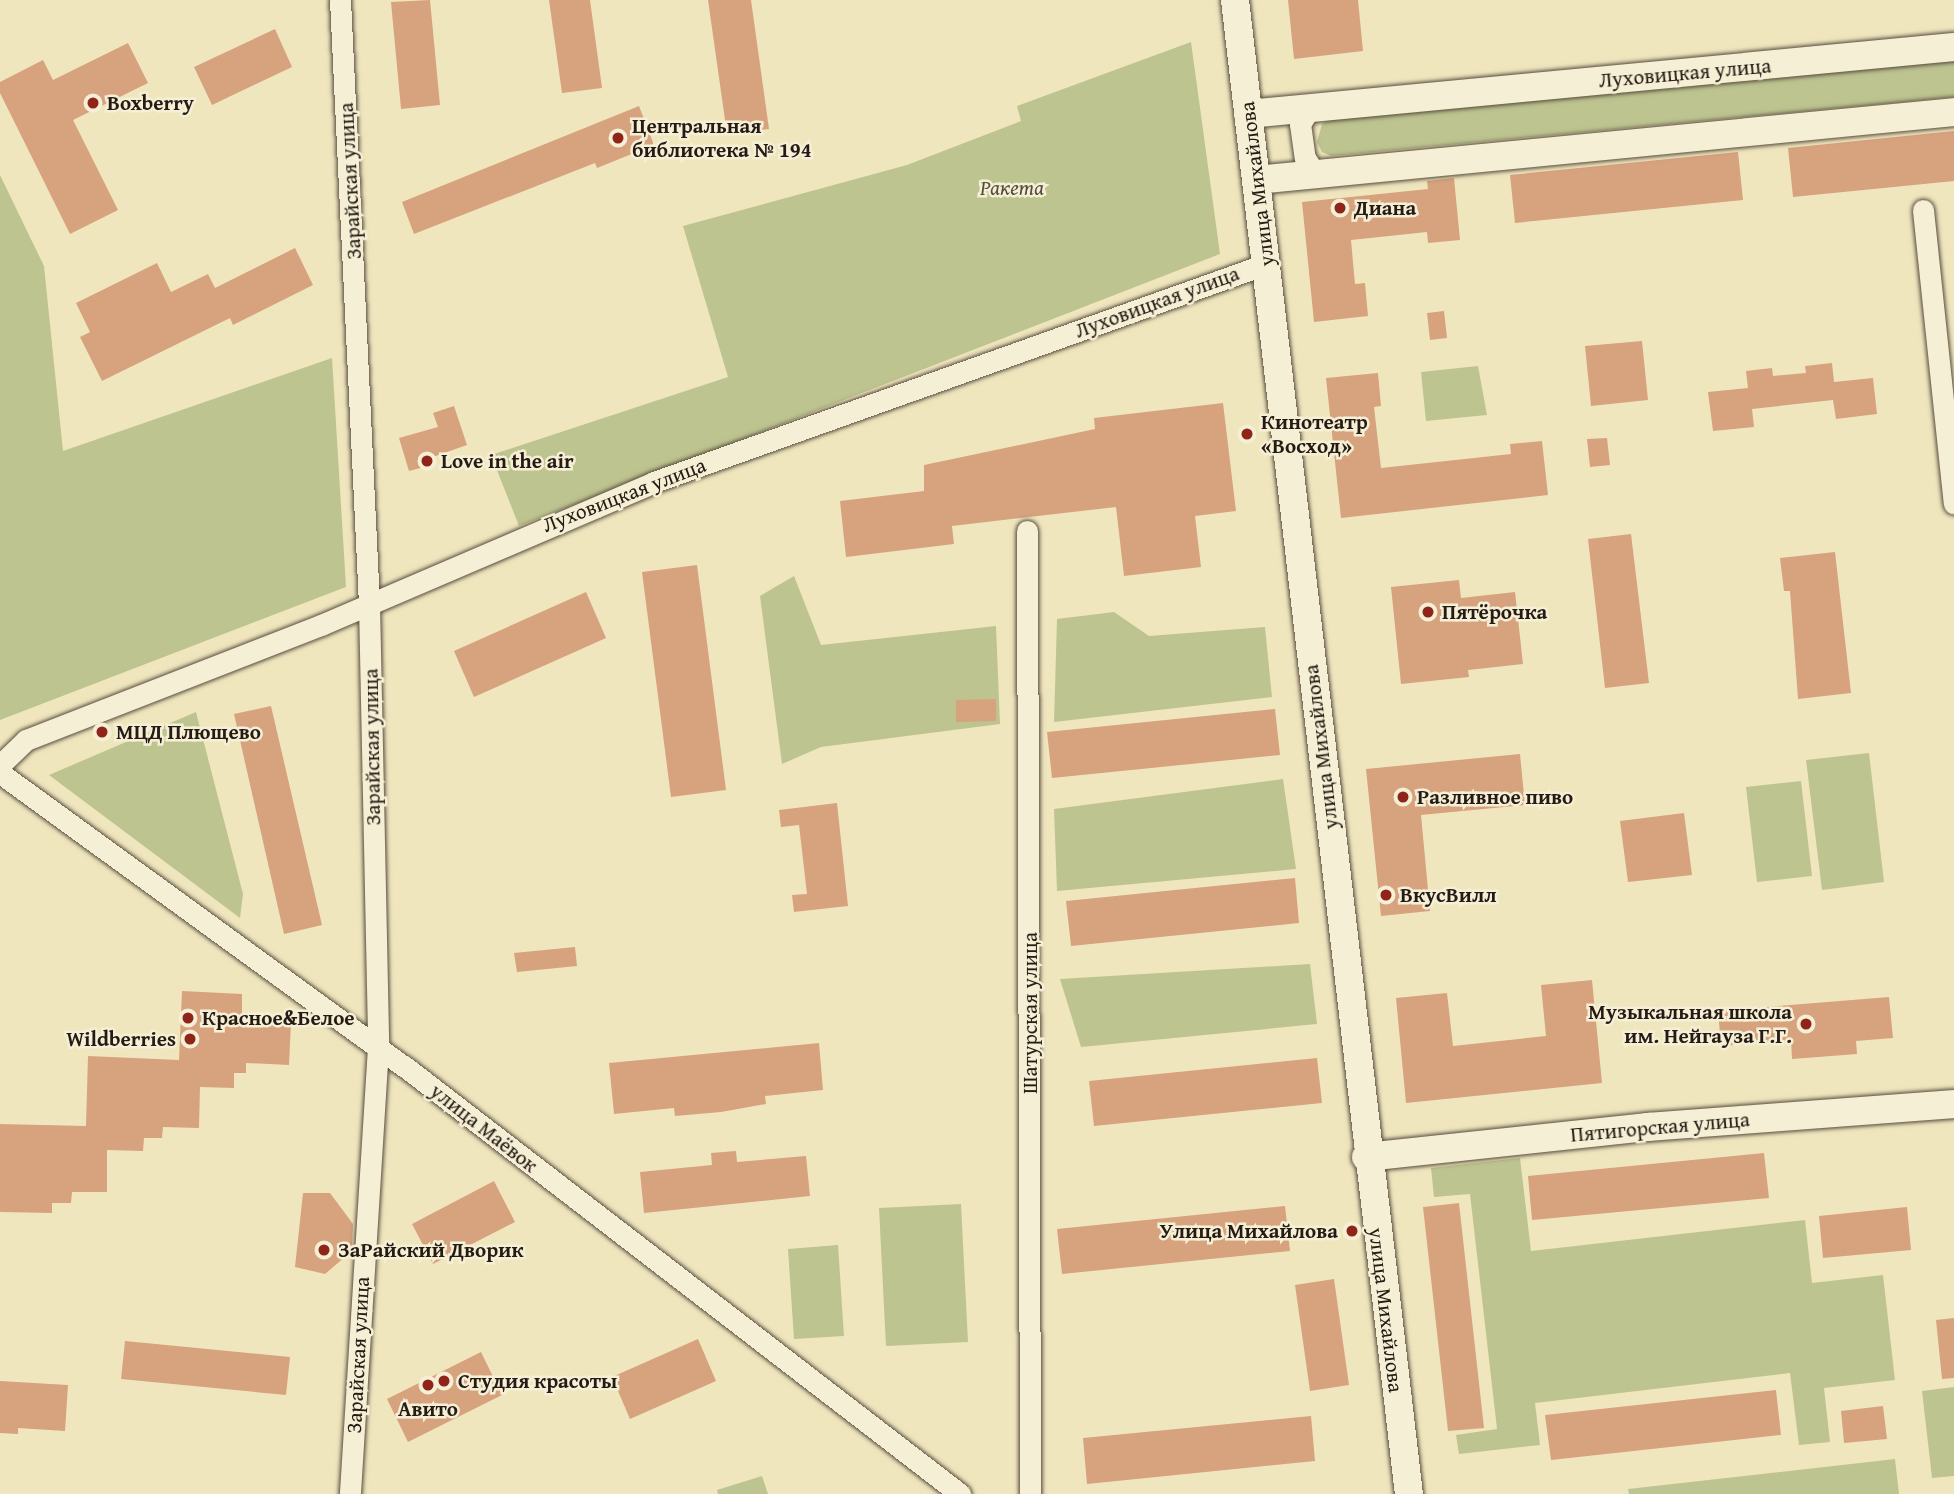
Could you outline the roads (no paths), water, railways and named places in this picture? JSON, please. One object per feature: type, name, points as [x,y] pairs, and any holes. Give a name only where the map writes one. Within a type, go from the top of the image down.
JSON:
[{"type":"street","name":"Зарайская улица","points":[[340,0],[369,604],[378,1047],[350,1494]]},
{"type":"street","name":"улица Михайлова","points":[[1235,0],[1366,1157],[1409,1494]]},
{"type":"street","name":"Луховицкая улица","points":[[1248,114],[1954,47]]},
{"type":"street","points":[[1310,108],[1300,124],[1305,158],[1316,175]]},
{"type":"street","points":[[1256,180],[1954,112]]},
{"type":"street","points":[[1923,210],[1954,503]]},
{"type":"street","name":"Луховицкая улица","points":[[0,765],[26,740],[369,604],[654,482],[1266,264]]},
{"type":"street","name":"Шатурская улица","points":[[1027,531],[1030,1494]]},
{"type":"street","name":"улица Маёвок","points":[[0,774],[378,1047],[960,1494]]},
{"type":"street","name":"Пятигорская улица","points":[[1366,1157],[1648,1127],[1954,1104]]},
{"type":"place","name":"Boxberry","points":[[93,103]]},
{"type":"place","name":"Центральная библиотека № 194","points":[[618,138]]},
{"type":"place","name":"Диана","points":[[1340,208]]},
{"type":"place","name":"Кинотеатр «Восход»","points":[[1247,434]]},
{"type":"place","name":"Love in the air","points":[[427,461]]},
{"type":"place","name":"Пятёрочка","points":[[1428,612]]},
{"type":"place","name":"МЦД Плющево","points":[[102,732]]},
{"type":"place","name":"Разливное пиво","points":[[1403,797]]},
{"type":"place","name":"ВкусВилл","points":[[1386,895]]},
{"type":"place","name":"Красное&Белое","points":[[188,1018]]},
{"type":"place","name":"Музыкальная школа им. Нейгауза Г.Г.","points":[[1806,1024]]},
{"type":"place","name":"Wildberries","points":[[190,1039]]},
{"type":"place","name":"Улица Михайлова","points":[[1352,1231]]},
{"type":"place","name":"ЗаРайский Дворик","points":[[324,1250]]},
{"type":"place","name":"Студия красоты","points":[[444,1381]]},
{"type":"place","name":"Авито","points":[[428,1385]]},
{"type":"park label","name":"Ракета","points":[[1012,188]]}]
